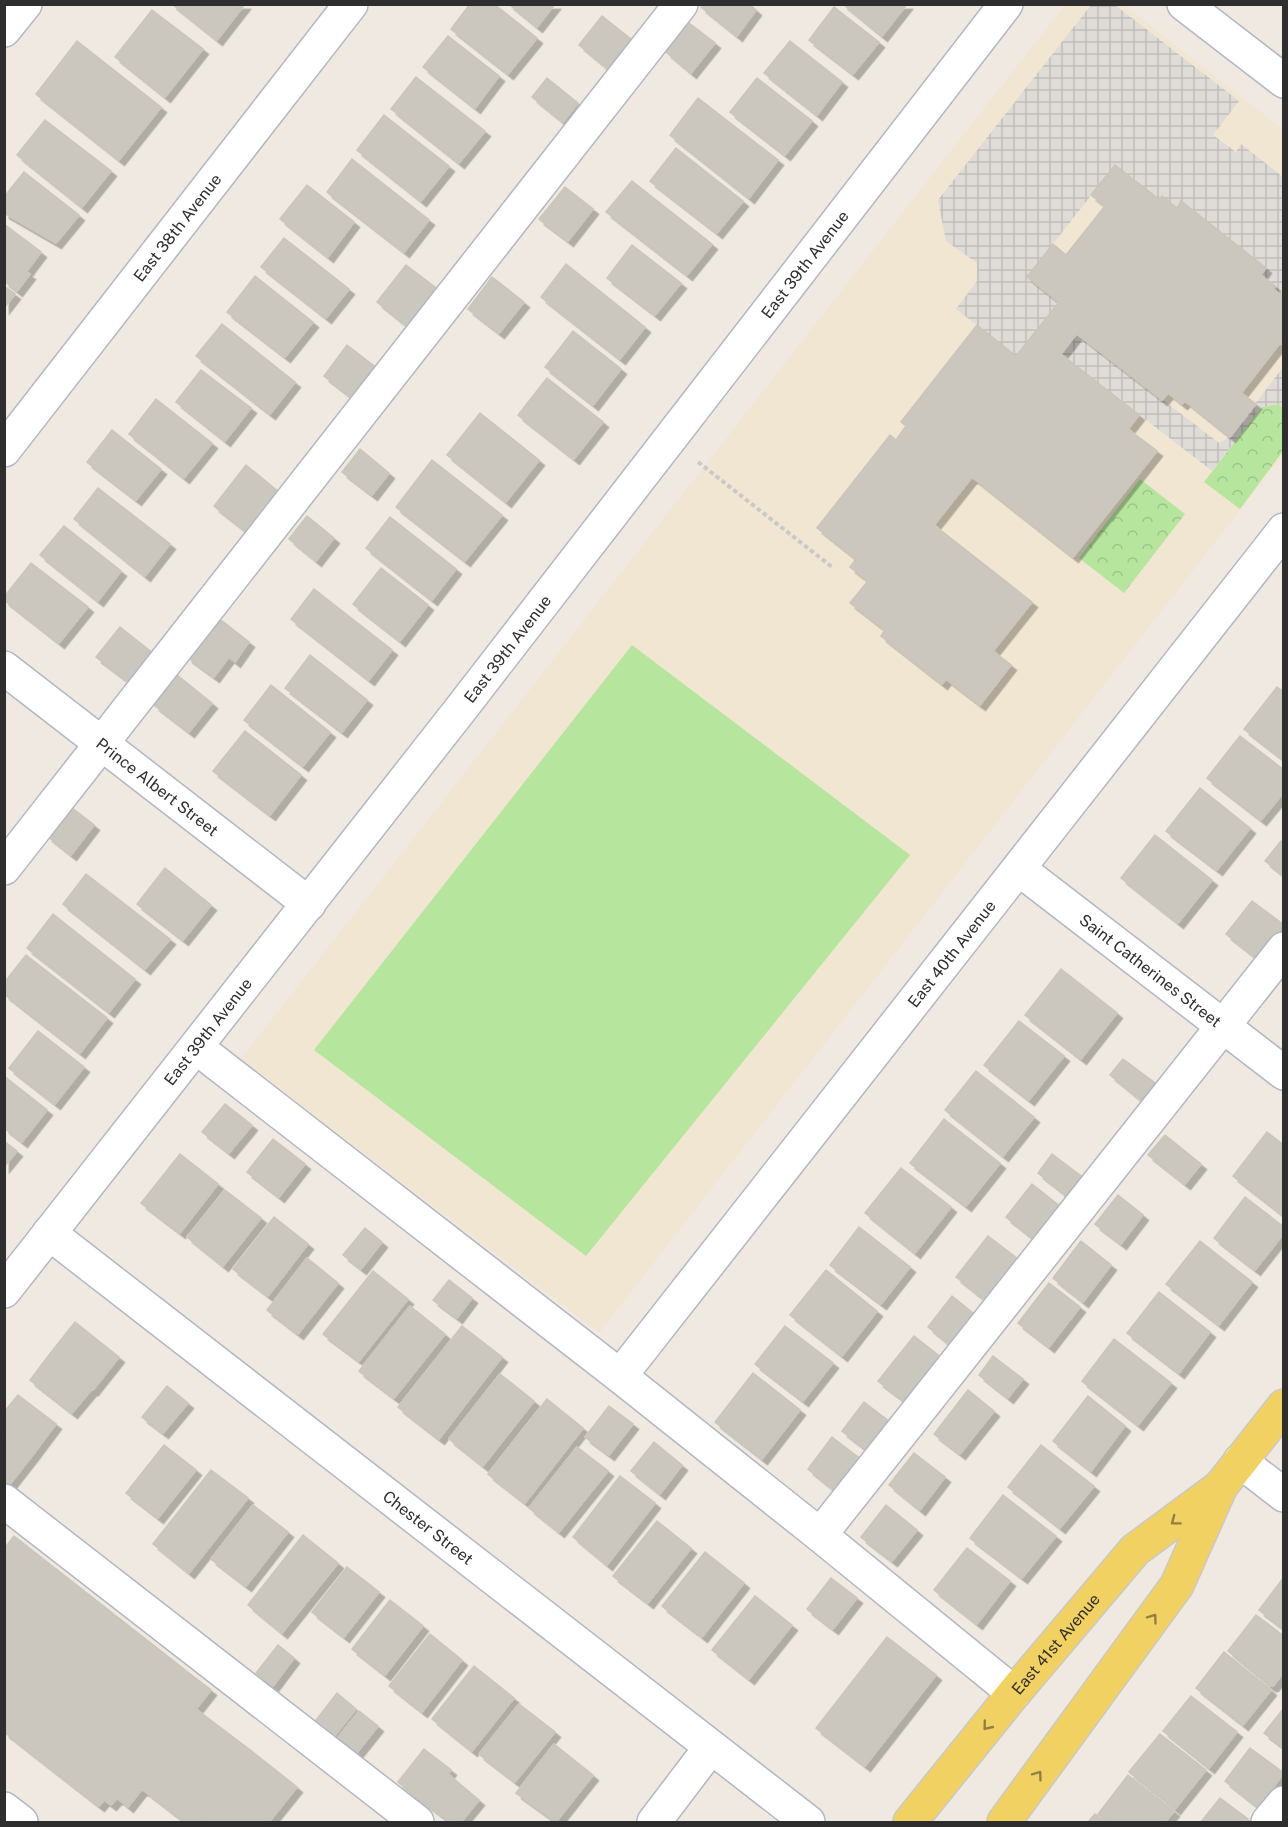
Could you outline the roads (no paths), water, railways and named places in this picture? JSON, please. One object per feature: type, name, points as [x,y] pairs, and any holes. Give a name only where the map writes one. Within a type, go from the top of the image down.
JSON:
[{"type":"main road","name":"East 41st Avenue","points":[[1004,1822],[1177,1585],[1231,1474],[1284,1406]]},
{"type":"main road","name":"East 41st Avenue","points":[[910,1822],[1014,1693],[1135,1550],[1231,1474]]},
{"type":"street","points":[[4,30],[25,4]]},
{"type":"street","name":"East 38th Avenue","points":[[4,450],[351,4]]},
{"type":"street","points":[[4,868],[681,4]]},
{"type":"street","name":"East 39th Avenue","points":[[4,1291],[671,440],[1006,4]]},
{"type":"street","points":[[1184,4],[1284,81]]},
{"type":"street","name":"East 40th Avenue","points":[[620,1376],[1284,530]]},
{"type":"street","name":"Prince Albert Street","points":[[4,668],[309,904]]},
{"type":"street","name":"Saint Catherines Street","points":[[1019,869],[1284,1073]]},
{"type":"street","points":[[820,1534],[1221,1025],[1284,949]]},
{"type":"street","points":[[196,1047],[620,1376],[820,1534],[1014,1693]]},
{"type":"street","name":"Chester Street","points":[[49,1233],[808,1822]]},
{"type":"street","points":[[1231,1474],[1284,1495]]},
{"type":"street","points":[[4,1501],[417,1822]]},
{"type":"street","points":[[654,1822],[711,1747]]},
{"type":"street","points":[[4,1809],[21,1822]]}]
